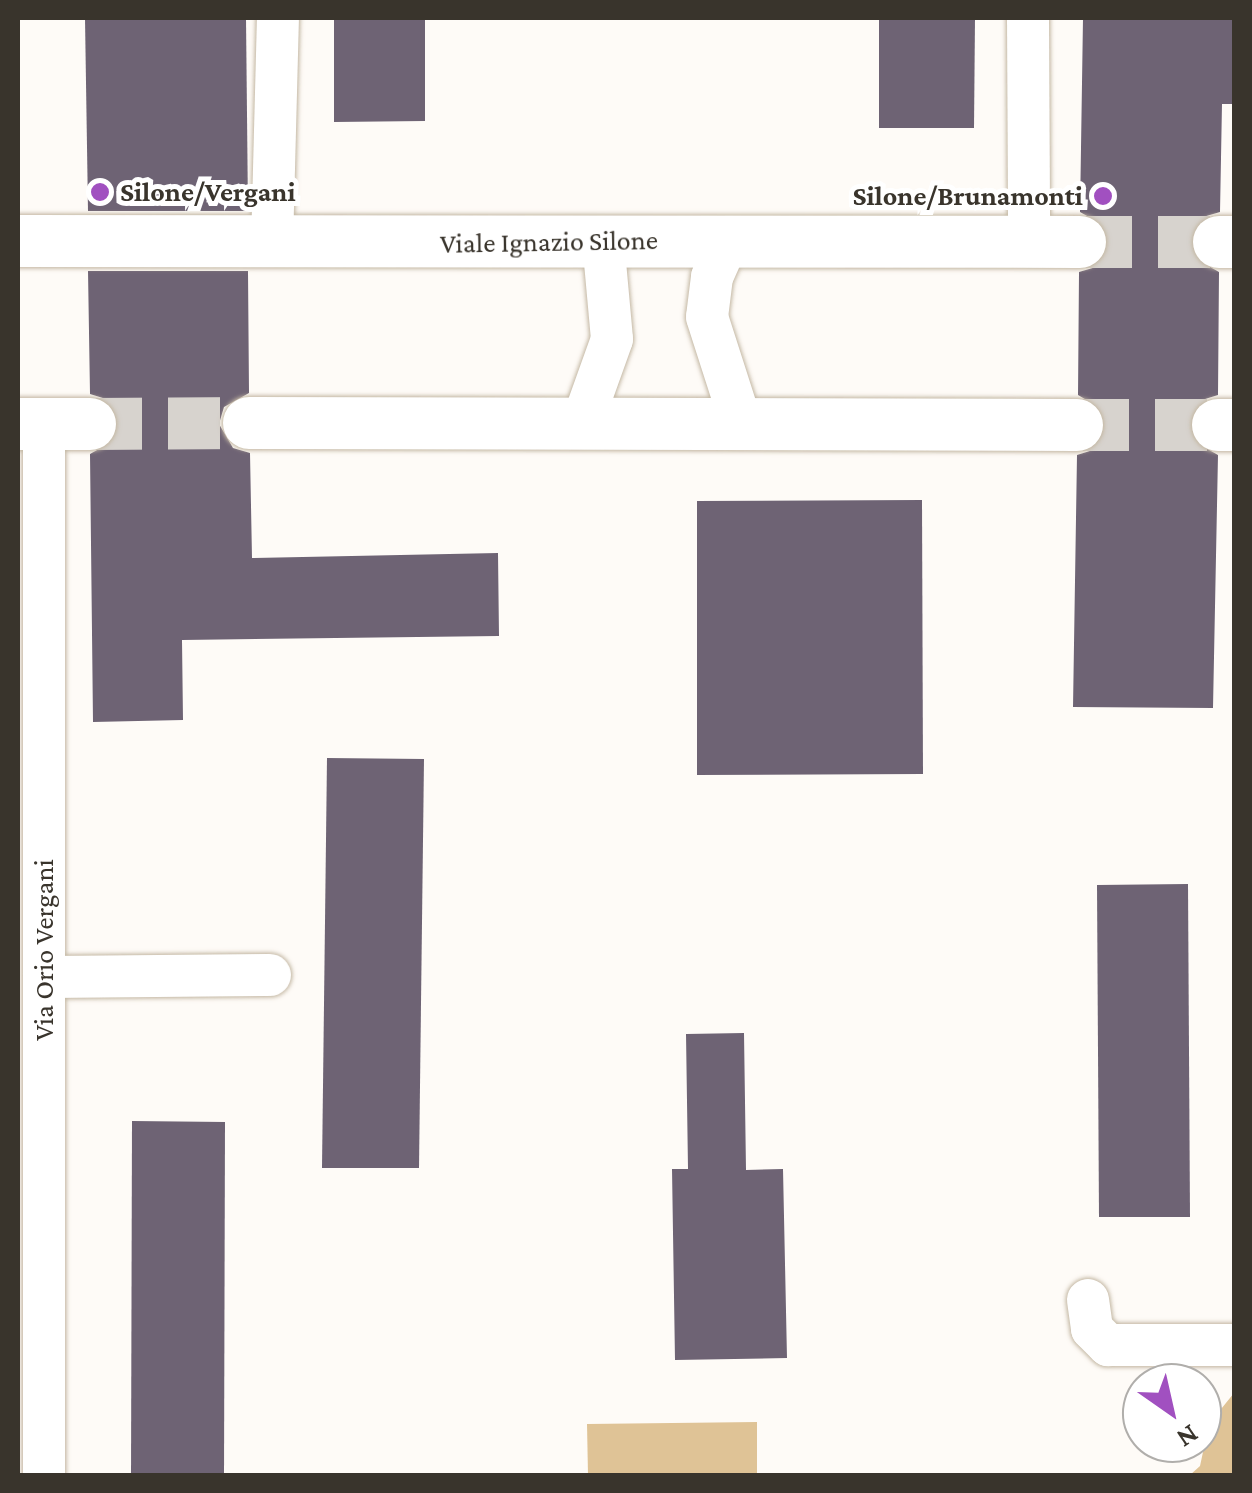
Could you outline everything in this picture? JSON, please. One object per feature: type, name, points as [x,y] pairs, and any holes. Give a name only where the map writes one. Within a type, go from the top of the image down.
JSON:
[{"type":"street","points":[[272,245],[278,18]]},
{"type":"street","points":[[1028,18],[1029,241]]},
{"type":"street","name":"Viale Ignazio Silone","points":[[18,241],[272,245],[1080,242]]},
{"type":"street","points":[[582,423],[612,338],[603,241]]},
{"type":"street","points":[[728,241],[712,276],[707,316],[741,423]]},
{"type":"street","points":[[249,422],[1077,425]]},
{"type":"street","name":"Via Orio Vergani","points":[[44,1476],[50,424]]},
{"type":"street","points":[[44,977],[270,976]]},
{"type":"street","points":[[1088,1300],[1092,1329],[1108,1345],[1234,1345]]},
{"type":"shaded area","points":[[1234,1393],[1234,1475],[1190,1475],[1201,1463],[1222,1463],[1222,1408]]},
{"type":"shaded area","points":[[757,1422],[757,1475],[588,1475],[587,1424]]},
{"type":"building","points":[[85,18],[246,18],[248,211],[88,211]]},
{"type":"building","points":[[334,18],[425,18],[425,121],[334,122]]},
{"type":"building","points":[[879,18],[975,18],[974,128],[879,128]]},
{"type":"building","points":[[1083,18],[1234,18],[1234,104],[1222,104],[1220,212],[1203,217],[1189,241],[1194,258],[1219,272],[1218,395],[1202,400],[1188,424],[1193,441],[1218,455],[1213,708],[1073,707],[1077,455],[1093,450],[1107,426],[1102,409],[1078,395],[1079,272],[1096,267],[1110,243],[1105,226],[1080,212]]},
{"type":"building","points":[[88,271],[248,271],[249,393],[224,407],[219,424],[233,448],[250,453],[252,558],[498,553],[499,636],[182,640],[183,720],[93,722],[90,454],[115,440],[120,423],[106,399],[90,394]]},
{"type":"building","points":[[922,500],[923,774],[697,775],[697,501]]},
{"type":"building","points":[[327,758],[424,759],[419,1168],[322,1168]]},
{"type":"building","points":[[1188,884],[1190,1217],[1099,1217],[1097,885]]},
{"type":"building","points":[[744,1033],[746,1170],[783,1169],[787,1358],[675,1360],[672,1169],[688,1169],[686,1034]]},
{"type":"building","points":[[132,1121],[225,1122],[224,1476],[131,1476]]},
{"type":"tunnel","points":[[1080,242],[1219,242]]},
{"type":"tunnel","points":[[90,424],[249,423]]},
{"type":"tunnel","points":[[1077,425],[1218,425]]},
{"type":"place","name":"Silone/Vergani","points":[[100,192]]},
{"type":"place","name":"Silone/Brunamonti","points":[[1103,196]]}]
